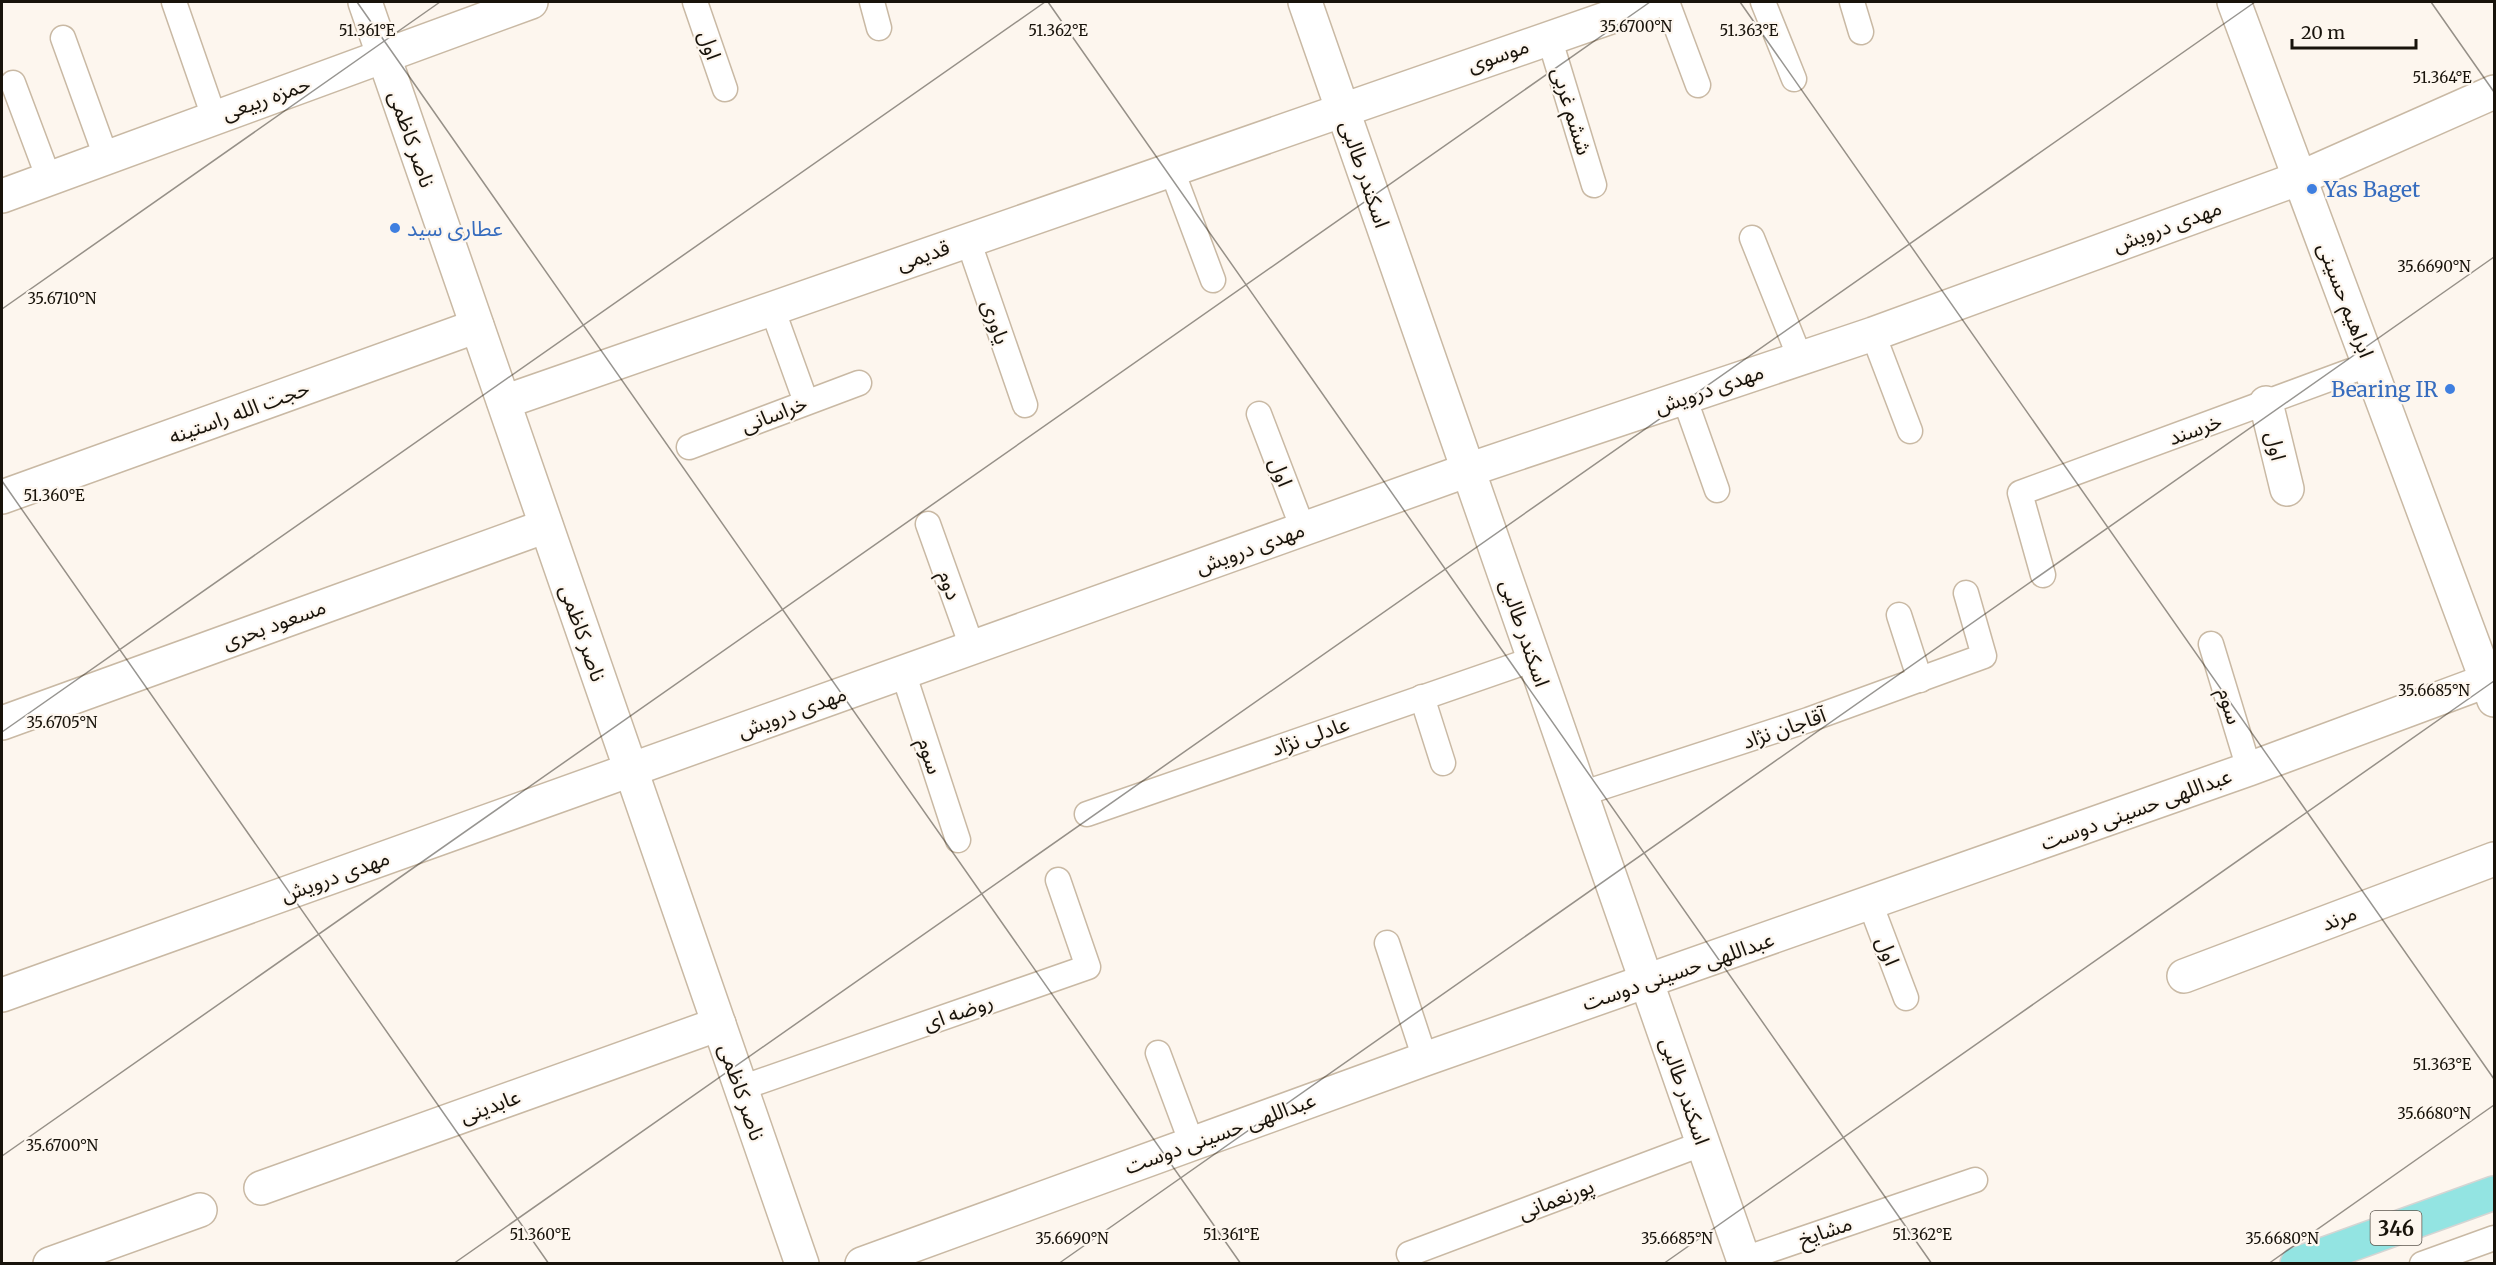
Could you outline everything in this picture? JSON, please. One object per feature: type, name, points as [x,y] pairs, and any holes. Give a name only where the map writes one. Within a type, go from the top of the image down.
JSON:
[{"type":"main road","name":"346","points":[[2297,1263],[2494,1193]]},
{"type":"street","name":"ناصر کاظمی","points":[[364,2],[802,1263]]},
{"type":"street","name":"حمزه ربیعی","points":[[2,196],[531,2]]},
{"type":"street","name":"اسکندر طالبی","points":[[1305,2],[1744,1261]]},
{"type":"street","name":"موسوی","points":[[1342,108],[1549,37],[1615,8],[1654,2]]},
{"type":"street","name":"ابراهیم حسینی","points":[[2234,2],[2492,686]]},
{"type":"street","name":"مهدی درویش","points":[[2,995],[1468,470],[1873,334],[2300,178],[2494,92]]},
{"type":"street","name":"قدیمی","points":[[504,402],[1342,108]]},
{"type":"street","name":"حجت الله راستینه","points":[[2,497],[477,326]]},
{"type":"street","name":"اول","points":[[2266,403],[2287,489]]},
{"type":"street","name":"مسعود بحری","points":[[2,723],[546,526]]},
{"type":"street","name":"عبداللهی حسینی دوست","points":[[862,1263],[1425,1059],[2249,769],[2492,686]]},
{"type":"street","name":"مرند","points":[[2184,976],[2494,859]]},
{"type":"street","name":"عابدینی","points":[[261,1188],[719,1024]]},
{"type":"street","points":[[50,1263],[200,1210]]},
{"type":"lane","points":[[174,2],[214,117]]},
{"type":"lane","name":"اول","points":[[695,2],[725,89]]},
{"type":"lane","points":[[872,2],[879,28]]},
{"type":"lane","points":[[1667,2],[1698,85]]},
{"type":"lane","points":[[1763,2],[1794,79]]},
{"type":"lane","points":[[1852,2],[1861,32]]},
{"type":"lane","name":"ششم غربی","points":[[1549,37],[1594,186]]},
{"type":"lane","points":[[63,38],[106,157]]},
{"type":"lane","points":[[13,83],[49,179]]},
{"type":"lane","points":[[1171,168],[1213,280]]},
{"type":"lane","points":[[1752,238],[1800,358]]},
{"type":"lane","name":"یاوری","points":[[968,240],[1025,405]]},
{"type":"lane","points":[[772,308],[806,402]]},
{"type":"lane","points":[[1873,334],[1910,431]]},
{"type":"lane","name":"خرسند","points":[[2043,575],[2020,493],[2370,364]]},
{"type":"lane","name":"خراسانی","points":[[689,447],[859,383]]},
{"type":"lane","points":[[1684,397],[1717,490]]},
{"type":"lane","name":"اول","points":[[1259,414],[1303,529]]},
{"type":"lane","name":"دوم","points":[[928,524],[972,647]]},
{"type":"lane","name":"آقاجان نژاد","points":[[1581,794],[1808,720],[1984,656],[1966,593]]},
{"type":"lane","points":[[1899,615],[1920,680]]},
{"type":"lane","name":"سوم","points":[[2211,644],[2249,769]]},
{"type":"lane","name":"عادلی نژاد","points":[[1087,814],[1534,659]]},
{"type":"lane","name":"سوم","points":[[903,672],[958,840]]},
{"type":"lane","points":[[1422,697],[1443,763]]},
{"type":"lane","name":"روضه ای","points":[[741,1088],[1088,967],[1058,880]]},
{"type":"lane","name":"اول","points":[[1870,903],[1906,998]]},
{"type":"lane","points":[[1386,943],[1425,1059]]},
{"type":"lane","points":[[1158,1053],[1192,1144]]},
{"type":"lane","name":"پورنعمانی","points":[[1409,1254],[1704,1143]]},
{"type":"lane","name":"مشایخ","points":[[1744,1261],[1975,1180]]},
{"type":"lane","points":[[2422,1263],[2494,1238]]},
{"type":"place","name":"Yas Baget","points":[[2312,189]]},
{"type":"place","name":"عطاری سید","points":[[395,228]]},
{"type":"place","name":"Bearing IR","points":[[2450,389]]}]
